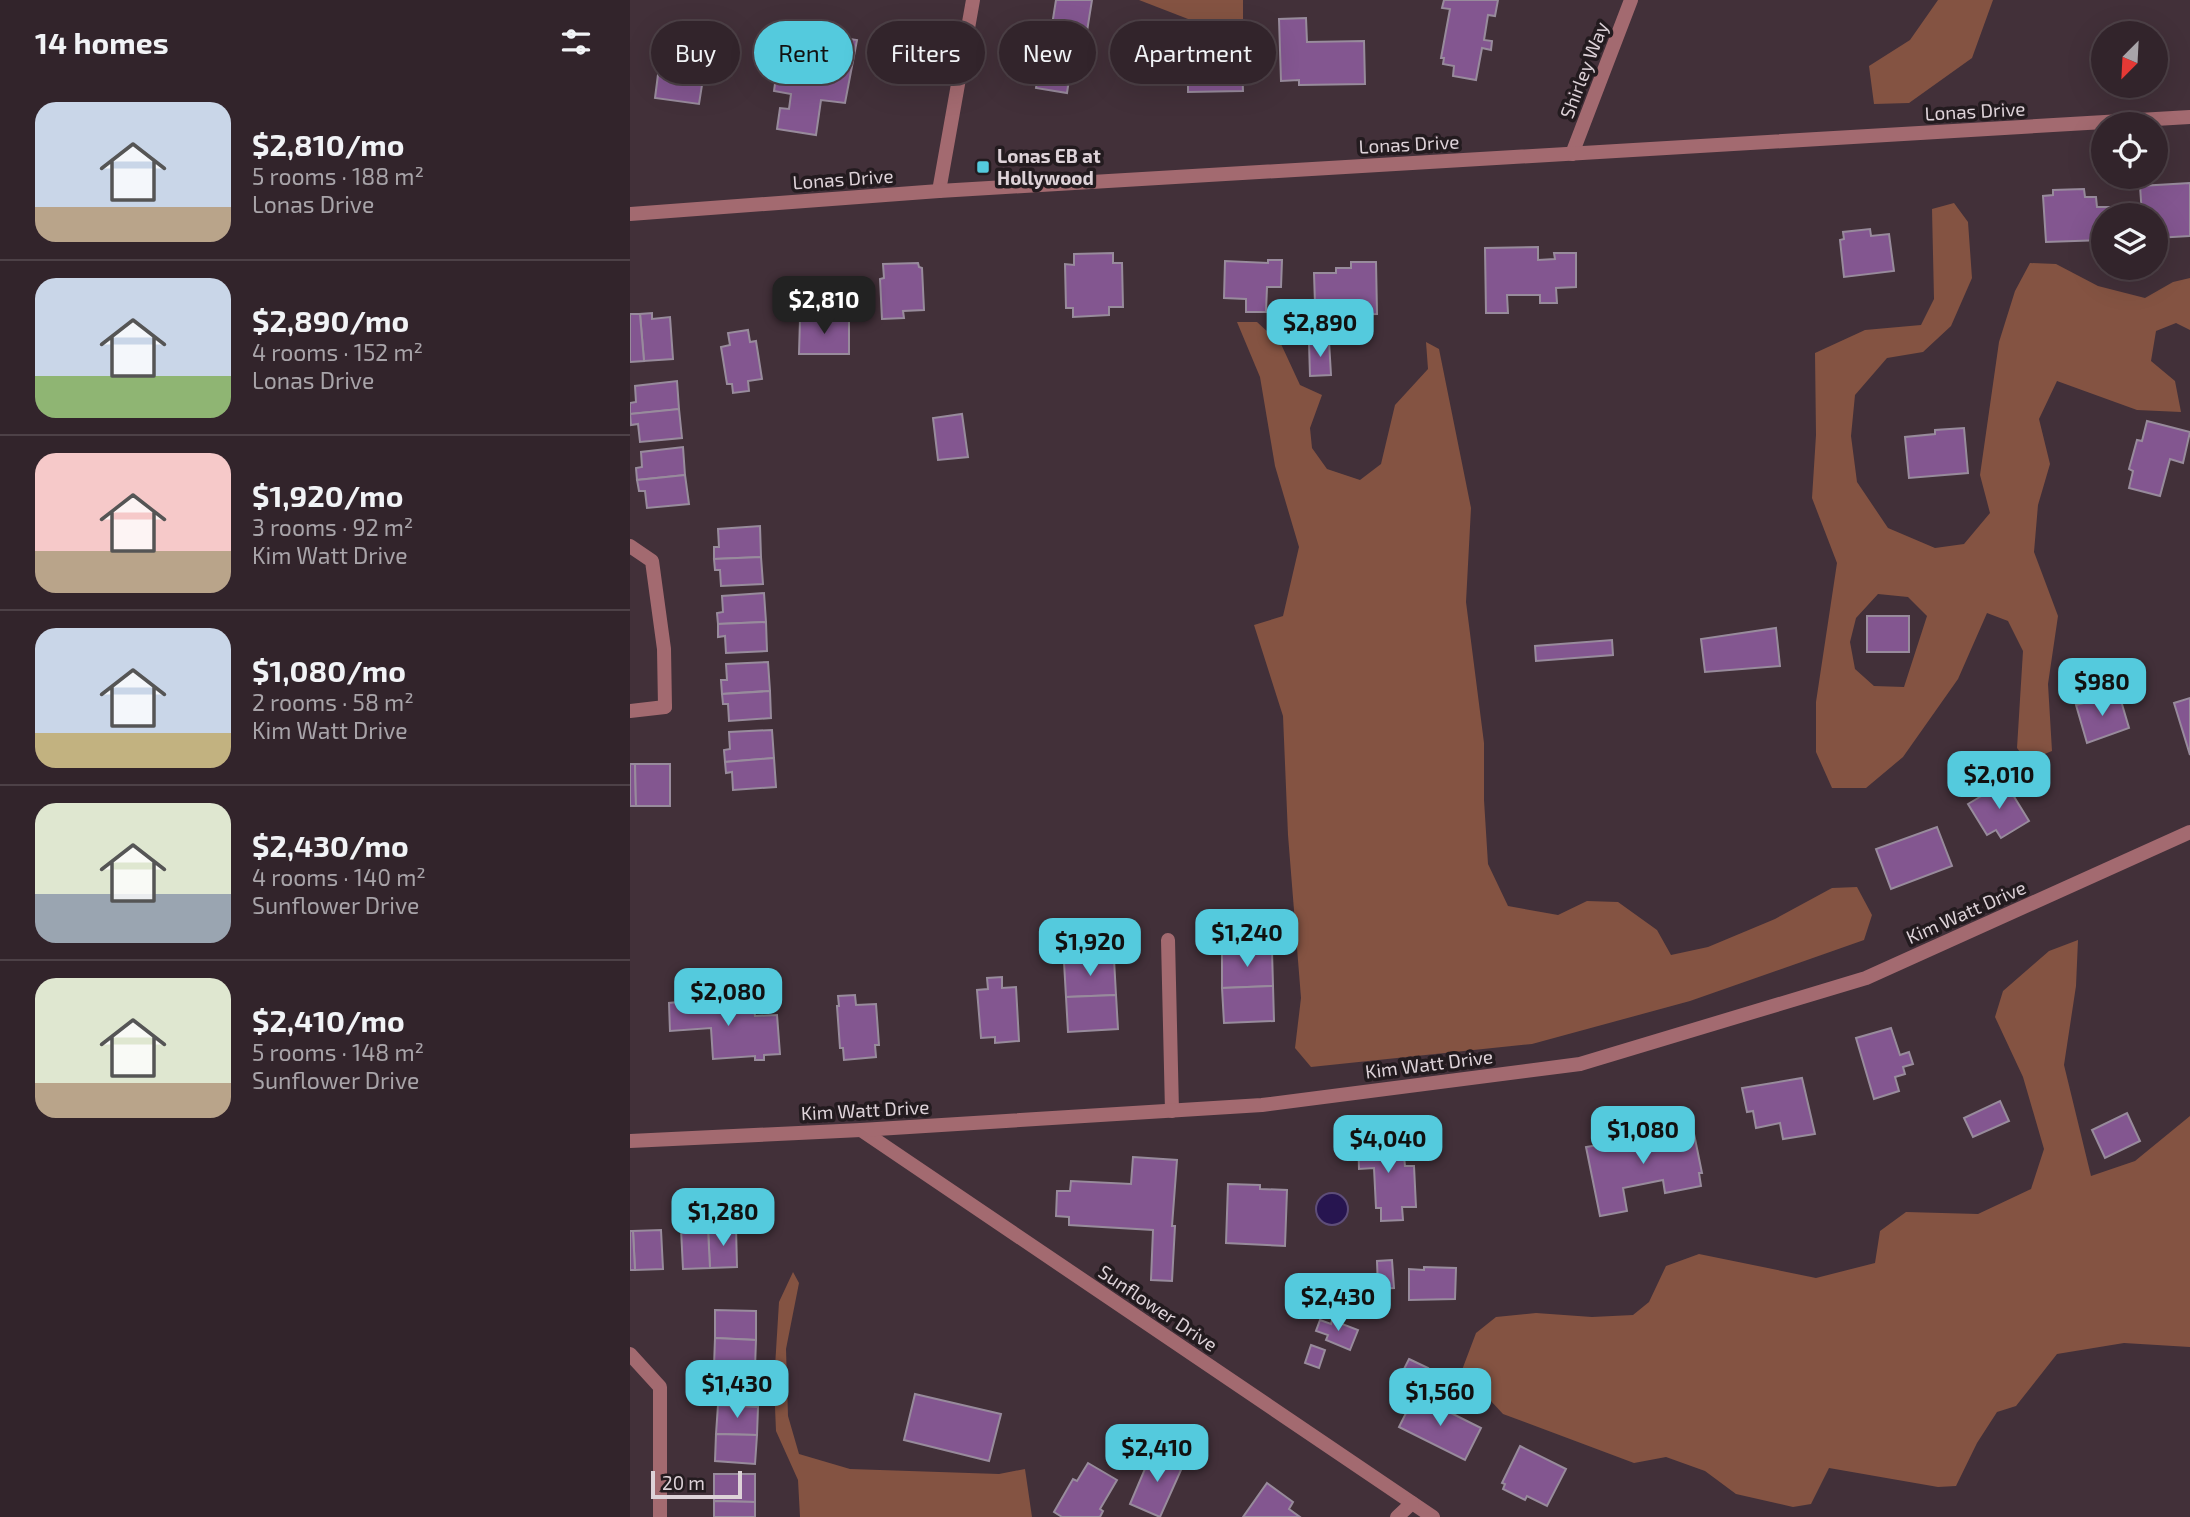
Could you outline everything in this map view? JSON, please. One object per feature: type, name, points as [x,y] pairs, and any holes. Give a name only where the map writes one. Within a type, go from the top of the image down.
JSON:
[{"type":"street","points":[[939,191],[973,0]]},
{"type":"street","name":"Shirley Way","points":[[1572,154],[1631,0]]},
{"type":"street","name":"Lonas Drive","points":[[630,214],[939,191],[2190,117]]},
{"type":"street","points":[[630,546],[652,561],[664,649],[665,707],[630,711]]},
{"type":"street","name":"Kim Watt Drive","points":[[630,1141],[861,1130],[1262,1105],[1580,1064],[1866,978],[2190,832]]},
{"type":"street","points":[[1168,940],[1172,1111]]},
{"type":"street","name":"Sunflower Drive","points":[[861,1130],[1433,1517]]},
{"type":"street","points":[[630,1354],[660,1387],[660,1517]]},
{"type":"street","points":[[1398,1517],[1412,1503]]},
{"type":"shaded area","points":[[1139,0],[1243,0],[1243,21],[1193,21]]},
{"type":"shaded area","points":[[1938,0],[1993,0],[1972,58],[1909,103],[1874,104],[1869,66],[1910,40]]},
{"type":"shaded area","points":[[1954,203],[1968,222],[1972,278],[1951,326],[1923,352],[1887,358],[1855,395],[1851,436],[1857,482],[1888,528],[1935,548],[1964,544],[1990,513],[1980,475],[1999,342],[2015,291],[2030,263],[2056,264],[2098,286],[2145,298],[2173,282],[2190,278],[2190,330],[2176,323],[2156,331],[2151,361],[2175,381],[2181,412],[2137,410],[2057,381],[2039,419],[2050,464],[2038,505],[2034,552],[2058,616],[2048,684],[2052,751],[2027,761],[2017,748],[2023,651],[2008,621],[1987,613],[1958,679],[1903,757],[1866,788],[1832,788],[1816,752],[1816,702],[1837,563],[1812,498],[1816,435],[1815,353],[1865,330],[1921,325],[1934,299],[1932,209]],"holes":[[[1878,594],[1908,597],[1927,616],[1904,687],[1874,686],[1855,669],[1850,642],[1856,618]]]},
{"type":"shaded area","points":[[1237,322],[1257,322],[1281,344],[1300,385],[1322,395],[1310,428],[1312,448],[1327,469],[1360,480],[1381,464],[1395,405],[1428,369],[1426,342],[1439,349],[1471,508],[1466,602],[1484,743],[1488,864],[1508,906],[1558,915],[1587,901],[1618,902],[1657,930],[1671,955],[1708,947],[1775,919],[1832,888],[1857,887],[1872,915],[1864,940],[1690,1001],[1532,1044],[1311,1067],[1295,1048],[1301,998],[1288,835],[1283,716],[1254,625],[1283,616],[1299,547],[1275,466],[1260,377]]},
{"type":"shaded area","points":[[2078,940],[2076,986],[2064,1065],[2091,1176],[2135,1161],[2190,1116],[2190,1347],[2124,1343],[2057,1354],[2016,1406],[1997,1412],[1977,1443],[1956,1486],[1938,1487],[1829,1468],[1811,1504],[1793,1507],[1736,1494],[1705,1471],[1666,1457],[1634,1463],[1503,1414],[1462,1370],[1476,1333],[1496,1317],[1536,1313],[1592,1317],[1633,1315],[1649,1302],[1666,1266],[1699,1254],[1816,1278],[1875,1263],[1880,1231],[1906,1212],[1978,1214],[2031,1189],[2044,1149],[2023,1077],[1995,1017],[2003,991],[2049,951]]},
{"type":"shaded area","points":[[1332,1193],[1343,1198],[1348,1209],[1343,1220],[1332,1225],[1321,1220],[1316,1209],[1321,1198]]},
{"type":"shaded area","points":[[793,1272],[799,1283],[786,1349],[788,1416],[799,1454],[850,1469],[999,1474],[1025,1469],[1032,1517],[800,1517],[798,1480],[776,1431],[774,1383],[779,1302]]},
{"type":"building","points":[[1056,0],[1092,0],[1089,21],[1053,21]]},
{"type":"building","points":[[1444,0],[1498,0],[1495,16],[1488,15],[1484,40],[1492,41],[1491,50],[1482,48],[1476,80],[1453,76],[1454,66],[1443,64],[1444,58],[1441,58],[1450,9],[1442,8]]},
{"type":"building","points":[[1306,18],[1307,42],[1364,41],[1365,84],[1299,85],[1299,80],[1281,81],[1279,19]]},
{"type":"building","points":[[853,39],[857,40],[853,61]]},
{"type":"building","points":[[657,84],[702,84],[699,104],[655,98]]},
{"type":"building","points":[[775,84],[849,84],[845,103],[821,100],[816,135],[777,129],[780,108],[789,109],[791,94],[774,91]]},
{"type":"building","points":[[1037,84],[1068,84],[1067,93],[1036,88]]},
{"type":"building","points":[[1188,84],[1243,84],[1243,91],[1188,92]]},
{"type":"building","points":[[2190,183],[2190,236],[2168,237],[2168,203],[2141,203],[2140,189],[2168,189],[2168,184]]},
{"type":"building","points":[[2084,189],[2085,197],[2096,197],[2097,203],[2091,203],[2091,240],[2046,242],[2043,196],[2053,195],[2053,190]]},
{"type":"building","points":[[1870,229],[1871,236],[1889,234],[1894,271],[1844,277],[1840,240],[1844,239],[1843,232]]},
{"type":"building","points":[[1538,247],[1538,260],[1555,259],[1554,253],[1576,253],[1576,287],[1556,288],[1557,303],[1540,303],[1540,295],[1507,295],[1508,313],[1486,313],[1485,248]]},
{"type":"building","points":[[1113,253],[1113,263],[1122,263],[1123,307],[1109,307],[1109,315],[1073,317],[1073,308],[1066,308],[1065,264],[1074,265],[1074,254]]},
{"type":"building","points":[[1268,260],[1282,260],[1281,287],[1267,287],[1266,312],[1246,312],[1246,299],[1224,298],[1225,261],[1268,263]]},
{"type":"building","points":[[1351,262],[1376,262],[1377,314],[1339,315],[1339,304],[1315,304],[1314,273],[1336,273],[1336,268],[1351,268]]},
{"type":"building","points":[[918,263],[922,268],[924,310],[903,311],[904,318],[882,319],[880,279],[884,278],[883,264]]},
{"type":"building","points":[[652,313],[652,319],[670,317],[673,359],[644,361],[640,314]]},
{"type":"building","points":[[630,314],[640,314],[644,361],[630,362]]},
{"type":"building","points":[[800,319],[849,319],[849,354],[799,354]]},
{"type":"building","points":[[748,330],[750,342],[756,341],[762,379],[748,381],[749,391],[733,393],[732,384],[727,384],[721,347],[730,345],[728,333]]},
{"type":"building","points":[[1329,341],[1331,375],[1310,376],[1309,342]]},
{"type":"building","points":[[677,381],[679,409],[630,414],[630,403],[636,402],[635,386]]},
{"type":"building","points":[[679,409],[682,438],[640,442],[638,424],[631,425],[630,414]]},
{"type":"building","points":[[962,414],[968,457],[938,460],[933,418]]},
{"type":"building","points":[[2147,421],[2190,432],[2183,463],[2170,459],[2160,496],[2129,488],[2133,471],[2129,469],[2137,440],[2142,441]]},
{"type":"building","points":[[1964,428],[1968,473],[1909,478],[1905,437],[1935,434],[1935,430]]},
{"type":"building","points":[[683,447],[685,475],[637,480],[636,468],[642,467],[641,452]]},
{"type":"building","points":[[685,475],[689,504],[647,508],[645,491],[639,491],[637,480]]},
{"type":"building","points":[[760,526],[761,557],[714,559],[714,547],[719,547],[718,529]]},
{"type":"building","points":[[761,557],[763,584],[721,586],[720,570],[715,570],[714,559]]},
{"type":"building","points":[[764,593],[766,622],[718,624],[717,613],[723,612],[722,596]]},
{"type":"building","points":[[1867,616],[1909,616],[1909,652],[1867,652]]},
{"type":"building","points":[[766,622],[767,651],[726,653],[725,636],[718,637],[718,624]]},
{"type":"building","points":[[1776,628],[1780,666],[1705,672],[1701,639]]},
{"type":"building","points":[[1612,640],[1613,655],[1536,661],[1535,646]]},
{"type":"building","points":[[768,662],[770,691],[722,694],[721,680],[727,680],[726,664]]},
{"type":"building","points":[[770,691],[771,718],[729,721],[728,704],[723,704],[722,694]]},
{"type":"building","points":[[2119,694],[2129,728],[2087,743],[2076,705]]},
{"type":"building","points":[[2190,698],[2190,755],[2174,703]]},
{"type":"building","points":[[772,730],[774,758],[725,762],[724,750],[730,749],[729,732]]},
{"type":"building","points":[[774,758],[776,787],[733,790],[732,772],[726,773],[725,762]]},
{"type":"building","points":[[630,764],[635,764],[636,806],[630,806]]},
{"type":"building","points":[[635,764],[670,764],[670,806],[636,806]]},
{"type":"building","points":[[2005,782],[2029,821],[2001,838],[1996,830],[1987,835],[1968,804]]},
{"type":"building","points":[[1937,827],[1952,866],[1891,889],[1876,849]]},
{"type":"building","points":[[1271,916],[1272,951],[1222,952],[1220,917]]},
{"type":"building","points":[[1112,925],[1114,959],[1064,962],[1062,927]]},
{"type":"building","points":[[1272,951],[1273,986],[1222,988],[1222,952]]},
{"type":"building","points":[[1114,959],[1116,995],[1066,997],[1064,962]]},
{"type":"building","points":[[1002,977],[1002,988],[1016,987],[1019,1041],[995,1043],[995,1037],[981,1038],[977,990],[988,989],[987,978]]},
{"type":"building","points":[[1273,986],[1274,1021],[1224,1023],[1222,988]]},
{"type":"building","points":[[855,995],[856,1005],[876,1004],[879,1045],[875,1045],[876,1057],[844,1060],[843,1048],[840,1048],[838,996]]},
{"type":"building","points":[[1116,995],[1118,1029],[1068,1032],[1066,997]]},
{"type":"building","points":[[726,997],[727,1009],[754,1007],[755,1016],[777,1015],[780,1054],[764,1055],[764,1060],[755,1060],[755,1056],[713,1059],[711,1028],[670,1031],[669,1003]]},
{"type":"building","points":[[1891,1028],[1900,1055],[1909,1052],[1913,1064],[1903,1067],[1905,1074],[1895,1077],[1899,1091],[1874,1099],[1856,1038]]},
{"type":"building","points":[[1802,1078],[1815,1134],[1783,1139],[1780,1123],[1756,1128],[1753,1111],[1747,1112],[1742,1088]]},
{"type":"building","points":[[2000,1101],[2009,1121],[1973,1137],[1964,1118]]},
{"type":"building","points":[[2127,1113],[2140,1141],[2105,1158],[2092,1130]]},
{"type":"building","points":[[1637,1128],[1638,1131],[1653,1128],[1655,1137],[1693,1129],[1702,1173],[1699,1173],[1701,1186],[1665,1193],[1663,1180],[1623,1188],[1627,1211],[1600,1216],[1586,1147],[1610,1143],[1611,1148],[1623,1145],[1620,1132]]},
{"type":"building","points":[[1389,1132],[1390,1156],[1404,1156],[1405,1166],[1414,1166],[1416,1207],[1402,1207],[1403,1220],[1381,1221],[1381,1208],[1376,1208],[1374,1168],[1359,1169],[1358,1133]]},
{"type":"building","points":[[1133,1157],[1177,1160],[1172,1226],[1175,1226],[1172,1281],[1151,1280],[1153,1230],[1069,1225],[1069,1217],[1056,1216],[1057,1191],[1070,1191],[1071,1181],[1131,1184]]},
{"type":"building","points":[[1228,1184],[1260,1185],[1260,1189],[1287,1190],[1285,1246],[1226,1243]]},
{"type":"building","points":[[736,1227],[737,1267],[710,1268],[708,1229]]},
{"type":"building","points":[[681,1229],[708,1229],[710,1268],[683,1269]]},
{"type":"building","points":[[661,1230],[663,1269],[635,1270],[633,1231]]},
{"type":"building","points":[[630,1231],[633,1231],[635,1270],[630,1270]]},
{"type":"building","points":[[1392,1260],[1394,1288],[1378,1289],[1377,1261]]},
{"type":"building","points":[[1424,1267],[1456,1268],[1455,1299],[1409,1300],[1409,1269],[1424,1270]]},
{"type":"building","points":[[715,1310],[756,1311],[756,1340],[715,1338]]},
{"type":"building","points":[[1320,1320],[1331,1324],[1332,1320],[1358,1330],[1350,1350],[1326,1340],[1328,1335],[1316,1331]]},
{"type":"building","points":[[715,1338],[756,1340],[755,1368],[714,1367]]},
{"type":"building","points":[[1311,1345],[1325,1350],[1319,1368],[1305,1363]]},
{"type":"building","points":[[1409,1359],[1428,1368],[1416,1392],[1397,1383]]},
{"type":"building","points":[[915,1394],[1001,1414],[989,1461],[904,1440]]},
{"type":"building","points":[[1415,1395],[1481,1428],[1465,1460],[1399,1427]]},
{"type":"building","points":[[718,1405],[758,1407],[757,1435],[716,1434]]},
{"type":"building","points":[[716,1434],[757,1435],[755,1464],[715,1461]]},
{"type":"building","points":[[1520,1446],[1566,1469],[1547,1506],[1527,1496],[1525,1500],[1503,1489],[1505,1484],[1502,1483]]},
{"type":"building","points":[[1161,1450],[1182,1460],[1181,1470],[1160,1517],[1130,1504],[1150,1457],[1157,1460]]},
{"type":"building","points":[[1088,1463],[1117,1480],[1100,1509],[1103,1511],[1100,1517],[1062,1517],[1054,1512],[1073,1479],[1077,1481]]},
{"type":"building","points":[[714,1474],[755,1474],[755,1502],[714,1501]]},
{"type":"building","points":[[1267,1483],[1293,1502],[1289,1509],[1300,1517],[1243,1517]]},
{"type":"building","points":[[714,1501],[755,1502],[755,1517],[714,1517]]},
{"type":"place","name":"Lonas EB at Hollywood","points":[[983,167]]}]
